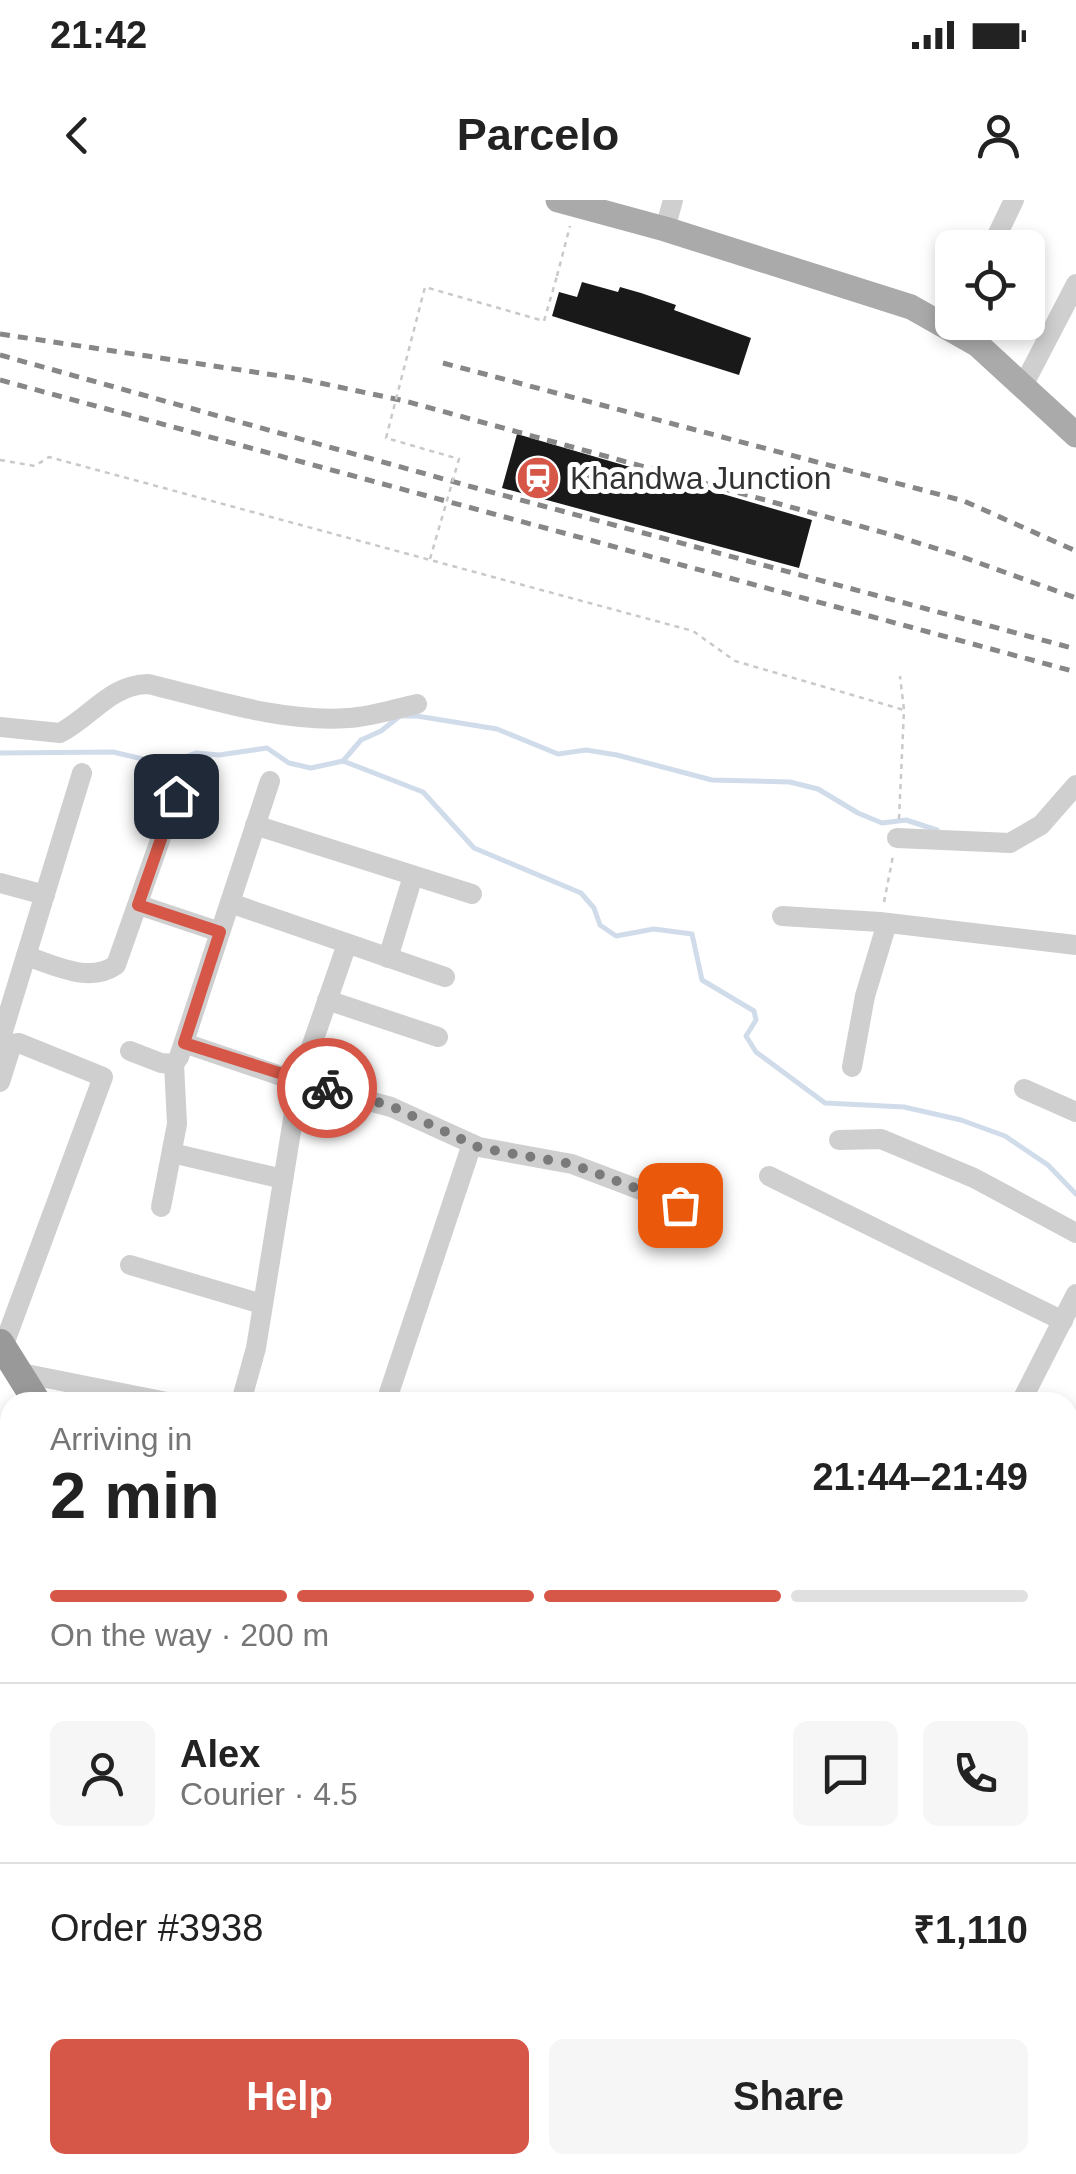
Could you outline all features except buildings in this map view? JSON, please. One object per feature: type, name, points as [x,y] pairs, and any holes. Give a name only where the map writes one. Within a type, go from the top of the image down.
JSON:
[{"type":"highway","points":[[1,1345],[32,1392]]},
{"type":"main road","points":[[567,202],[665,228],[935,317]]},
{"type":"main road","points":[[972,340],[1076,435]]},
{"type":"street","points":[[665,228],[673,200]]},
{"type":"street","points":[[999,230],[1014,200]]},
{"type":"street","points":[[1024,384],[1076,284]]},
{"type":"street","points":[[0,727],[60,733],[114,692],[131,684],[148,684],[287,715],[333,719],[416,704]]},
{"type":"street","points":[[0,1082],[4,1044],[26,956],[82,773]]},
{"type":"street","points":[[161,1208],[178,1100],[174,1064],[270,781]]},
{"type":"street","points":[[896,838],[1010,843],[1040,825],[1076,785]]},
{"type":"street","points":[[26,956],[84,974],[103,974],[116,964],[176,796]]},
{"type":"street","points":[[255,825],[472,894]]},
{"type":"street","points":[[388,958],[413,876]]},
{"type":"street","points":[[0,883],[45,895]]},
{"type":"street","points":[[230,903],[445,977]]},
{"type":"street","points":[[138,905],[220,932]]},
{"type":"street","points":[[782,916],[884,922],[1076,945]]},
{"type":"street","points":[[852,1067],[884,922]]},
{"type":"street","points":[[243,1392],[256,1348],[300,1082],[347,944]]},
{"type":"street","points":[[327,1000],[438,1037]]},
{"type":"street","points":[[184,1043],[300,1082],[391,1106],[472,1144],[572,1164],[680,1205]]},
{"type":"street","points":[[1,1345],[103,1077],[19,1044],[4,1044]]},
{"type":"street","points":[[130,1051],[160,1063],[174,1064]]},
{"type":"street","points":[[1024,1089],[1076,1112]]},
{"type":"street","points":[[838,1140],[882,1139],[974,1178],[1076,1234]]},
{"type":"street","points":[[389,1392],[472,1144]]},
{"type":"street","points":[[172,1152],[283,1179]]},
{"type":"street","points":[[769,1176],[1063,1320]]},
{"type":"street","points":[[130,1265],[262,1304]]},
{"type":"street","points":[[1026,1392],[1076,1294]]},
{"type":"street","points":[[21,1372],[118,1392]]},
{"type":"path","points":[[430,559],[459,458],[386,438],[425,288],[544,321],[557,276],[567,202]]},
{"type":"path","points":[[0,460],[36,466],[49,457],[693,630],[735,661],[904,710]]},
{"type":"path","points":[[900,676],[904,710],[901,802]]},
{"type":"path","points":[[884,922],[896,838]]},
{"type":"waterway","points":[[343,761],[361,740],[400,716],[417,716],[497,729],[558,754],[586,750],[617,755],[712,780],[790,782],[818,789],[882,823],[906,820],[937,830]]},
{"type":"waterway","points":[[0,753],[113,752],[164,764],[196,753],[219,755],[267,748],[289,763],[311,768],[343,761],[423,792],[474,848],[581,893],[594,908],[600,925],[616,936],[654,929],[692,934],[702,980],[754,1011],[756,1020],[746,1036],[756,1052],[825,1103],[904,1107],[961,1120],[1005,1136],[1048,1165],[1076,1194]]},
{"type":"railway","points":[[0,334],[301,379],[405,401],[896,536],[1076,598]]},
{"type":"railway","points":[[0,355],[1076,649]]},
{"type":"railway","points":[[443,363],[964,501],[1076,551]]},
{"type":"railway","points":[[0,380],[1076,672]]},
{"type":"way so far","points":[[327,1088],[391,1106],[480,1148],[572,1164],[680,1205]]},
{"type":"place","name":"Khandwa Junction","points":[[538,478]]},
{"type":"route","points":[[176,796],[138,905],[220,932],[184,1043],[327,1088]]}]
